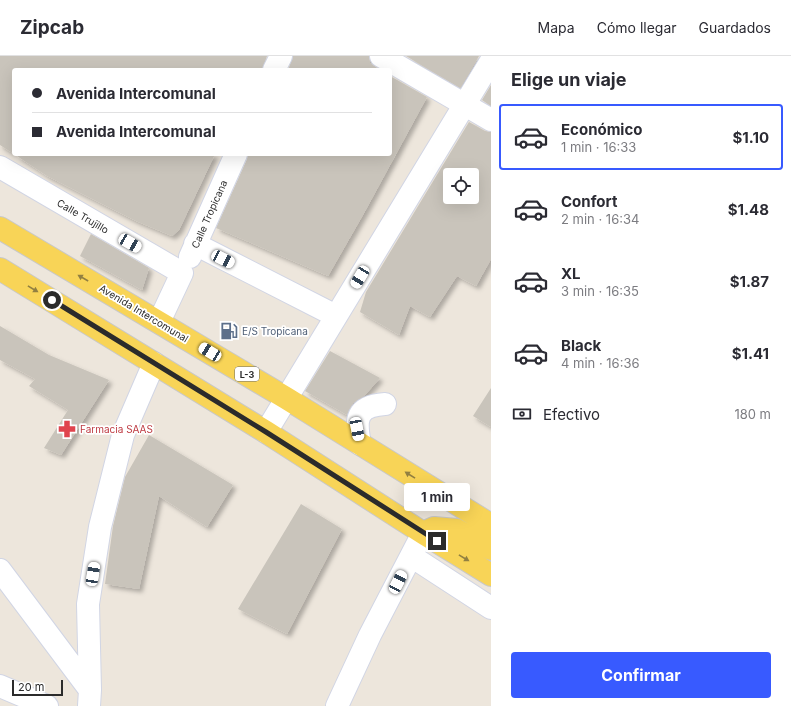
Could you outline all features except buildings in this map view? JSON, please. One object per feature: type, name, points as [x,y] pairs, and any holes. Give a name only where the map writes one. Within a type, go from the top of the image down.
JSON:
[{"type":"main road","name":"Avenida Intercomunal","points":[[0,228],[286,398],[491,525]]},
{"type":"main road","points":[[0,269],[266,432],[423,533],[491,574]]},
{"type":"main road","points":[[423,533],[434,528],[456,530],[491,549]]},
{"type":"street","points":[[275,68],[281,56]]},
{"type":"street","points":[[381,56],[491,120]]},
{"type":"street","points":[[266,432],[491,61]]},
{"type":"street","name":"Calle Tropicana","points":[[182,273],[235,156]]},
{"type":"street","name":"Calle Trujillo","points":[[0,168],[182,273]]},
{"type":"street","points":[[195,244],[336,316]]},
{"type":"street","points":[[159,322],[182,273]]},
{"type":"street","points":[[89,698],[88,604],[100,527],[123,435],[154,363]]},
{"type":"street","points":[[360,444],[357,429],[358,419],[361,412],[367,407],[385,404]]},
{"type":"street","points":[[337,706],[370,635],[423,533]]},
{"type":"street","points":[[411,556],[491,608]]},
{"type":"street","points":[[0,570],[89,698]]},
{"type":"street","points":[[0,686],[47,706]]},
{"type":"place","name":"E/S Tropicana","points":[[229,331]]},
{"type":"place","name":"Farmacia SAAS","points":[[67,429]]},
{"type":"route","points":[[52,300],[266,432],[437,541]]}]
